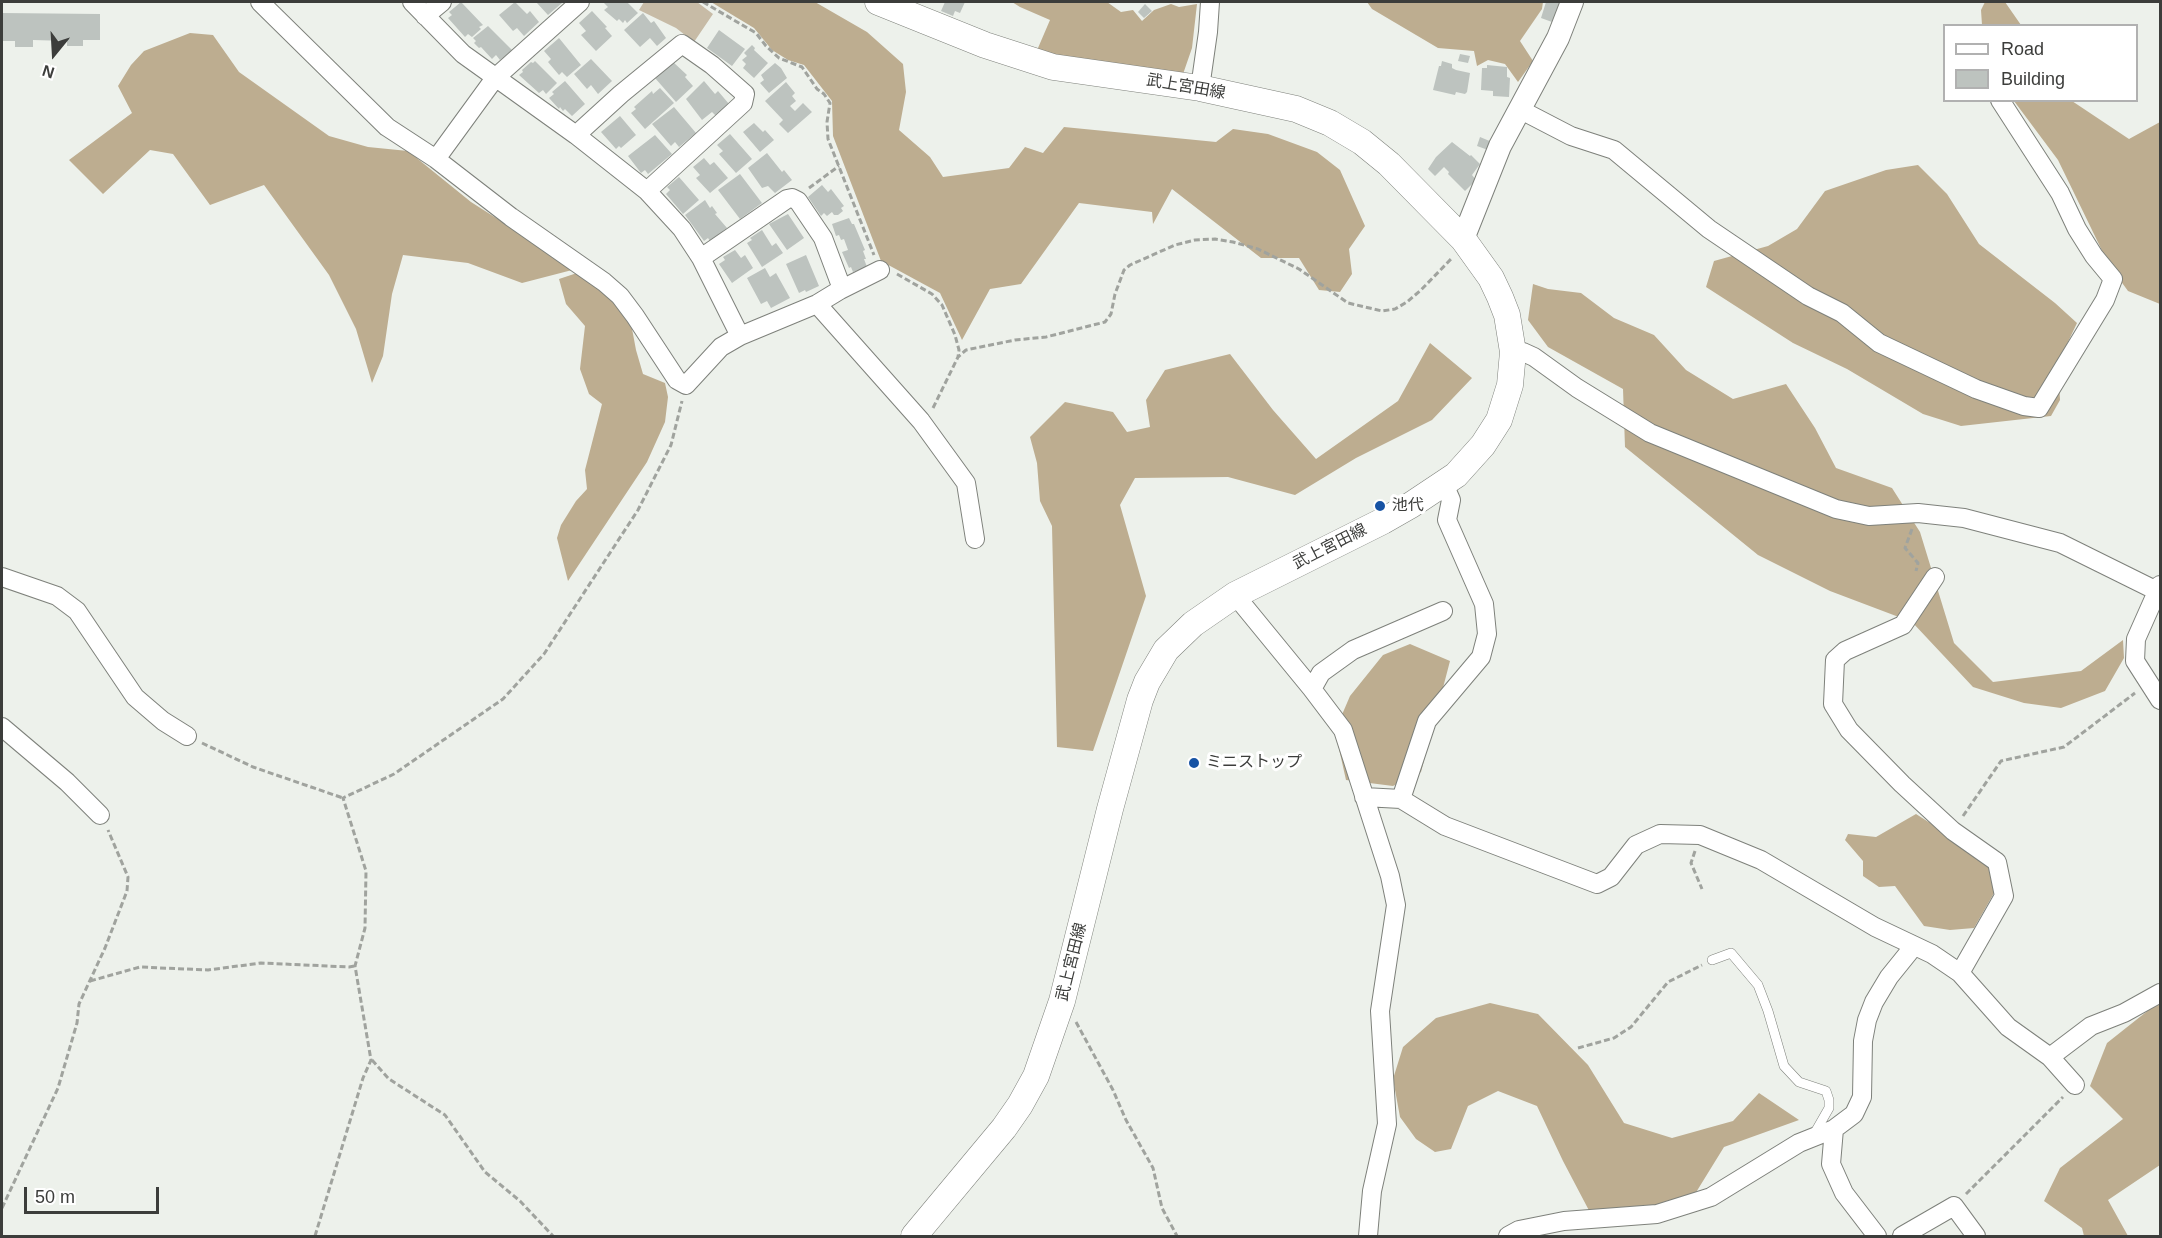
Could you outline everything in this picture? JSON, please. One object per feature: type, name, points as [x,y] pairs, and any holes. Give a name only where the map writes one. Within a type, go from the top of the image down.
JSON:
[{"type":"main road","name":"武上宮田線","points":[[878,2],[985,45],[1053,67],[1200,88],[1296,109],[1330,123],[1389,164],[1463,239],[1491,278],[1500,297],[1507,315],[1513,352],[1510,384],[1499,420],[1467,464],[1444,484],[1383,521],[1235,596],[1193,624],[1166,650],[1147,682],[1122,765],[1062,1001],[1036,1076],[1020,1105],[994,1141],[915,1236]]},
{"type":"street","points":[[260,2],[387,127],[436,159],[620,296],[677,380],[686,385],[720,346],[817,304],[880,270]]},
{"type":"street","points":[[412,2],[462,54],[576,135],[646,191],[682,229],[701,258],[740,336]]},
{"type":"street","points":[[425,16],[442,2]]},
{"type":"street","points":[[436,159],[495,78],[580,2]]},
{"type":"street","points":[[1200,88],[1209,32],[1210,2]]},
{"type":"street","points":[[1463,239],[1491,165],[1558,38],[1572,2]]},
{"type":"street","points":[[576,135],[682,44],[712,65],[745,94],[743,103],[646,191]]},
{"type":"street","points":[[1519,109],[1571,135],[1614,150],[1709,229],[1808,296],[1842,313],[1879,343],[1976,389],[2039,408],[2100,308],[2113,279],[2088,247],[2060,193],[2001,102]]},
{"type":"street","points":[[701,258],[787,199],[794,199],[798,201],[823,238],[841,286],[840,290]]},
{"type":"street","points":[[817,304],[924,426],[966,483],[975,539]]},
{"type":"street","points":[[1513,352],[1523,352],[1534,357],[1577,388],[1650,433],[1836,510],[1869,516],[1918,513],[1964,518],[2060,543],[2159,588],[2136,639],[2136,662],[2160,700]]},
{"type":"street","points":[[1401,799],[1427,721],[1481,657],[1487,634],[1484,604],[1447,520],[1451,500],[1444,484]]},
{"type":"street","points":[[2,577],[57,596],[77,611],[135,697],[163,721],[187,736]]},
{"type":"street","points":[[1935,577],[1903,625],[1845,651],[1835,660],[1833,704],[1850,730],[1902,784],[1953,831],[1996,862],[2004,896],[1960,973]]},
{"type":"street","points":[[1235,596],[1343,730],[1390,876],[1396,905],[1380,1011],[1387,1124],[1371,1191],[1368,1236]]},
{"type":"street","points":[[1312,689],[1321,673],[1353,650],[1443,611]]},
{"type":"street","points":[[2,727],[67,782],[100,815]]},
{"type":"street","points":[[1364,797],[1401,799],[1445,826],[1597,884],[1611,877],[1636,845],[1660,834],[1700,835],[1761,860],[1875,927],[1932,954],[1960,973],[2008,1028],[2050,1057],[2075,1084]]},
{"type":"street","points":[[1508,1236],[1519,1230],[1564,1221],[1657,1214],[1711,1197],[1799,1143],[1834,1129],[1854,1114],[1862,1097],[1863,1041],[1866,1020],[1889,977],[1914,946]]},
{"type":"street","points":[[2050,1057],[2091,1026],[2124,1013],[2160,993]]},
{"type":"street","points":[[1834,1129],[1831,1164],[1844,1193],[1877,1236]]},
{"type":"street","points":[[1902,1236],[1954,1206],[1976,1236]]},
{"type":"lane","points":[[1712,960],[1731,953],[1758,985],[1784,1066],[1799,1082],[1826,1091],[1829,1108],[1811,1138]]},
{"type":"path","points":[[703,2],[756,33],[779,58],[802,67],[817,89],[824,94],[830,103],[827,122],[828,139],[880,270],[900,275],[932,294],[942,305],[955,335],[958,357]]},
{"type":"path","points":[[794,199],[839,166]]},
{"type":"path","points":[[924,426],[958,357],[966,350],[1015,340],[1046,337],[1105,322],[1111,314],[1115,294],[1124,270],[1130,265],[1175,245],[1195,240],[1215,239],[1258,249],[1299,268],[1348,303],[1382,311],[1395,309],[1421,290],[1452,258],[1463,239]]},
{"type":"path","points":[[187,736],[253,767],[343,798],[394,774],[503,699],[544,654],[638,510],[671,445],[686,385]]},
{"type":"path","points":[[1916,574],[1918,563],[1905,548],[1918,513]]},
{"type":"path","points":[[1953,831],[2001,761],[2064,747],[2148,683]]},
{"type":"path","points":[[315,1236],[363,1078],[371,1060],[355,966],[364,928],[366,871],[343,798]]},
{"type":"path","points":[[2,1208],[58,1088],[77,1023],[80,1004],[127,891],[128,877],[100,815]]},
{"type":"path","points":[[1700,835],[1691,863],[1702,889]]},
{"type":"path","points":[[1578,1048],[1614,1038],[1631,1027],[1668,982],[1712,960]]},
{"type":"path","points":[[90,981],[140,967],[208,970],[261,963],[355,966]]},
{"type":"path","points":[[1062,1001],[1084,1033],[1126,1120],[1153,1168],[1162,1208],[1177,1236]]},
{"type":"path","points":[[371,1060],[389,1079],[445,1115],[484,1172],[520,1201],[554,1236]]},
{"type":"path","points":[[1954,1206],[2075,1084]]},
{"type":"shaded area","points":[[644,2],[697,2],[713,14],[694,42],[676,28],[639,10]]},
{"type":"shaded area","points":[[711,2],[815,2],[867,32],[903,64],[906,92],[899,130],[930,157],[943,177],[1009,168],[1025,147],[1043,153],[1064,127],[1216,142],[1233,129],[1268,134],[1317,152],[1340,170],[1365,226],[1349,249],[1352,274],[1340,292],[1319,290],[1299,258],[1261,258],[1172,189],[1153,224],[1152,212],[1079,203],[1021,284],[990,289],[962,340],[940,293],[881,261],[833,136],[832,101],[804,65],[788,60],[772,50],[754,28]]},
{"type":"shaded area","points":[[1012,2],[1107,2],[1121,12],[1133,10],[1142,21],[1154,10],[1171,4],[1179,7],[1197,4],[1192,48],[1182,77],[1035,55],[1050,20]]},
{"type":"shaded area","points":[[1367,2],[1543,2],[1542,9],[1520,41],[1533,61],[1518,82],[1505,64],[1488,60],[1477,66],[1474,51],[1438,48],[1372,9]]},
{"type":"shaded area","points":[[1985,2],[2005,2],[2020,24],[1982,24],[1981,10]]},
{"type":"shaded area","points":[[190,33],[213,35],[239,72],[329,136],[368,147],[408,151],[471,202],[576,269],[522,283],[468,263],[403,255],[392,294],[383,356],[372,383],[356,329],[329,275],[264,185],[210,205],[173,154],[150,150],[103,194],[69,160],[132,113],[118,86],[131,65],[144,51]]},
{"type":"shaded area","points":[[2015,102],[2074,102],[2129,139],[2160,122],[2160,304],[2128,291],[2109,265],[2058,160]]},
{"type":"shaded area","points":[[1918,165],[1947,194],[1979,244],[2077,323],[2058,363],[2060,400],[2051,416],[1961,426],[1923,414],[1847,369],[1793,343],[1706,287],[1714,261],[1768,246],[1797,229],[1825,191],[1886,170]]},
{"type":"shaded area","points":[[580,272],[610,293],[630,318],[643,374],[665,383],[668,397],[665,422],[647,462],[568,581],[557,538],[561,525],[576,501],[587,489],[585,470],[602,404],[589,394],[580,369],[585,326],[566,304],[559,279]]},
{"type":"shaded area","points":[[1533,284],[1548,289],[1581,293],[1614,318],[1654,335],[1686,370],[1733,399],[1786,384],[1815,428],[1836,468],[1892,488],[1920,532],[1954,643],[1993,682],[2081,671],[2123,640],[2124,658],[2105,691],[2061,708],[2024,703],[1973,687],[1912,622],[1830,591],[1758,555],[1625,447],[1623,389],[1548,347],[1528,320]]},
{"type":"shaded area","points":[[1430,343],[1472,378],[1432,420],[1356,458],[1295,495],[1228,477],[1135,478],[1120,505],[1146,596],[1093,751],[1057,747],[1052,526],[1040,501],[1037,463],[1030,437],[1065,402],[1113,412],[1127,432],[1150,427],[1146,400],[1165,370],[1230,354],[1273,410],[1316,459],[1398,401]]},
{"type":"shaded area","points":[[1410,644],[1450,661],[1421,772],[1393,786],[1346,780],[1335,731],[1350,696],[1383,655]]},
{"type":"shaded area","points":[[1916,814],[1977,853],[1999,872],[1994,893],[1974,928],[1950,930],[1924,926],[1895,886],[1879,887],[1863,876],[1863,861],[1845,840],[1848,834],[1876,837]]},
{"type":"shaded area","points":[[2160,1001],[2160,1165],[2108,1200],[2128,1236],[2084,1236],[2082,1228],[2044,1201],[2060,1168],[2123,1119],[2090,1086],[2107,1043]]},
{"type":"shaded area","points":[[1490,1003],[1538,1014],[1588,1065],[1624,1123],[1672,1138],[1733,1121],[1759,1093],[1799,1120],[1724,1147],[1695,1194],[1638,1225],[1594,1220],[1537,1106],[1498,1091],[1468,1106],[1451,1149],[1435,1152],[1416,1139],[1400,1117],[1393,1079],[1403,1047],[1436,1018]]},
{"type":"building","points":[[461,2],[483,25],[472,37],[468,34],[465,37],[448,18],[452,15],[449,12]]},
{"type":"building","points":[[515,2],[527,14],[530,11],[539,22],[524,36],[517,28],[513,31],[499,15]]},
{"type":"building","points":[[536,2],[561,2],[562,3],[548,15]]},
{"type":"building","points":[[603,2],[627,2],[638,13],[627,23],[625,20],[623,23],[604,10],[608,7]]},
{"type":"building","points":[[945,2],[965,2],[960,13],[955,11],[953,16],[941,11]]},
{"type":"building","points":[[1546,2],[1562,2],[1557,18],[1554,17],[1552,22],[1541,18]]},
{"type":"building","points":[[1145,4],[1152,11],[1144,18],[1138,12]]},
{"type":"building","points":[[592,11],[612,36],[596,51],[581,35],[586,31],[579,23]]},
{"type":"building","points":[[2,13],[100,14],[100,40],[83,40],[83,46],[67,46],[67,41],[33,40],[33,47],[15,47],[15,41],[2,41]]},
{"type":"building","points":[[643,13],[651,23],[654,21],[666,38],[657,46],[650,38],[640,47],[624,30]]},
{"type":"building","points":[[488,26],[512,50],[500,60],[496,55],[492,59],[474,43],[476,41],[473,38]]},
{"type":"building","points":[[719,30],[745,49],[732,66],[707,48]]},
{"type":"building","points":[[559,38],[581,65],[567,77],[562,72],[559,75],[548,62],[551,59],[544,51]]},
{"type":"building","points":[[752,45],[754,50],[768,63],[754,78],[743,68],[746,64],[742,60],[747,56],[744,53]]},
{"type":"building","points":[[1460,54],[1470,56],[1468,63],[1458,61]]},
{"type":"building","points":[[591,59],[612,81],[598,94],[591,85],[587,89],[574,74]]},
{"type":"building","points":[[535,61],[557,83],[546,94],[543,90],[539,93],[519,75],[531,62]]},
{"type":"building","points":[[672,61],[687,75],[685,77],[693,86],[676,102],[655,78],[657,77],[655,75]]},
{"type":"building","points":[[1442,61],[1452,64],[1452,68],[1456,70],[1470,73],[1465,94],[1456,92],[1455,95],[1433,90]]},
{"type":"building","points":[[775,63],[787,78],[769,93],[760,83],[764,80],[761,75]]},
{"type":"building","points":[[1487,65],[1507,67],[1507,77],[1510,78],[1509,97],[1493,96],[1493,91],[1481,90],[1482,68],[1487,68]]},
{"type":"building","points":[[565,81],[585,104],[572,116],[565,109],[563,111],[560,107],[559,109],[549,98],[554,94],[552,92]]},
{"type":"building","points":[[704,81],[715,94],[718,91],[729,104],[716,116],[712,112],[702,120],[686,99]]},
{"type":"building","points":[[786,82],[795,93],[792,96],[796,101],[790,106],[795,111],[803,103],[812,112],[788,133],[779,124],[783,120],[765,101]]},
{"type":"building","points":[[660,88],[674,103],[645,129],[631,113],[636,109],[634,107],[652,91],[653,94]]},
{"type":"building","points":[[674,107],[696,133],[679,147],[675,142],[671,146],[652,124]]},
{"type":"building","points":[[620,116],[636,135],[621,148],[619,146],[616,149],[601,132]]},
{"type":"building","points":[[754,123],[774,140],[760,152],[743,132]]},
{"type":"building","points":[[730,134],[752,159],[736,173],[719,154],[723,151],[717,145]]},
{"type":"building","points":[[655,135],[672,154],[648,174],[645,170],[641,173],[628,156]]},
{"type":"building","points":[[1480,137],[1492,142],[1488,150],[1477,146]]},
{"type":"building","points":[[1452,142],[1480,164],[1472,175],[1476,180],[1465,191],[1444,167],[1435,176],[1428,169],[1436,157]]},
{"type":"building","points":[[767,153],[782,172],[784,170],[792,180],[775,193],[768,186],[762,188],[748,168]]},
{"type":"building","points":[[704,158],[710,165],[714,162],[728,178],[710,193],[696,178],[700,175],[693,167]]},
{"type":"building","points":[[740,174],[762,203],[740,219],[718,190]]},
{"type":"building","points":[[679,177],[699,200],[683,214],[666,194],[670,190],[667,187]]},
{"type":"building","points":[[822,185],[828,192],[831,189],[844,206],[841,208],[843,211],[838,215],[832,212],[827,216],[824,213],[821,216],[808,197]]},
{"type":"building","points":[[705,200],[727,228],[710,241],[708,238],[704,241],[685,215]]},
{"type":"building","points":[[788,214],[804,238],[787,250],[769,224]]},
{"type":"building","points":[[849,218],[865,250],[863,251],[867,267],[853,272],[842,252],[848,250],[844,239],[841,240],[839,235],[836,236],[832,224]]},
{"type":"building","points":[[762,230],[772,246],[776,243],[783,253],[762,267],[747,243],[752,240],[750,238]]},
{"type":"building","points":[[735,250],[741,258],[745,255],[753,268],[732,283],[719,264],[725,260],[723,257]]},
{"type":"building","points":[[806,255],[819,286],[799,293],[786,264]]},
{"type":"building","points":[[765,268],[770,277],[776,273],[790,298],[771,308],[767,301],[761,304],[747,278]]},
{"type":"place","name":"池代","points":[[1380,506]]},
{"type":"place","name":"ミニストップ","points":[[1194,763]]}]
